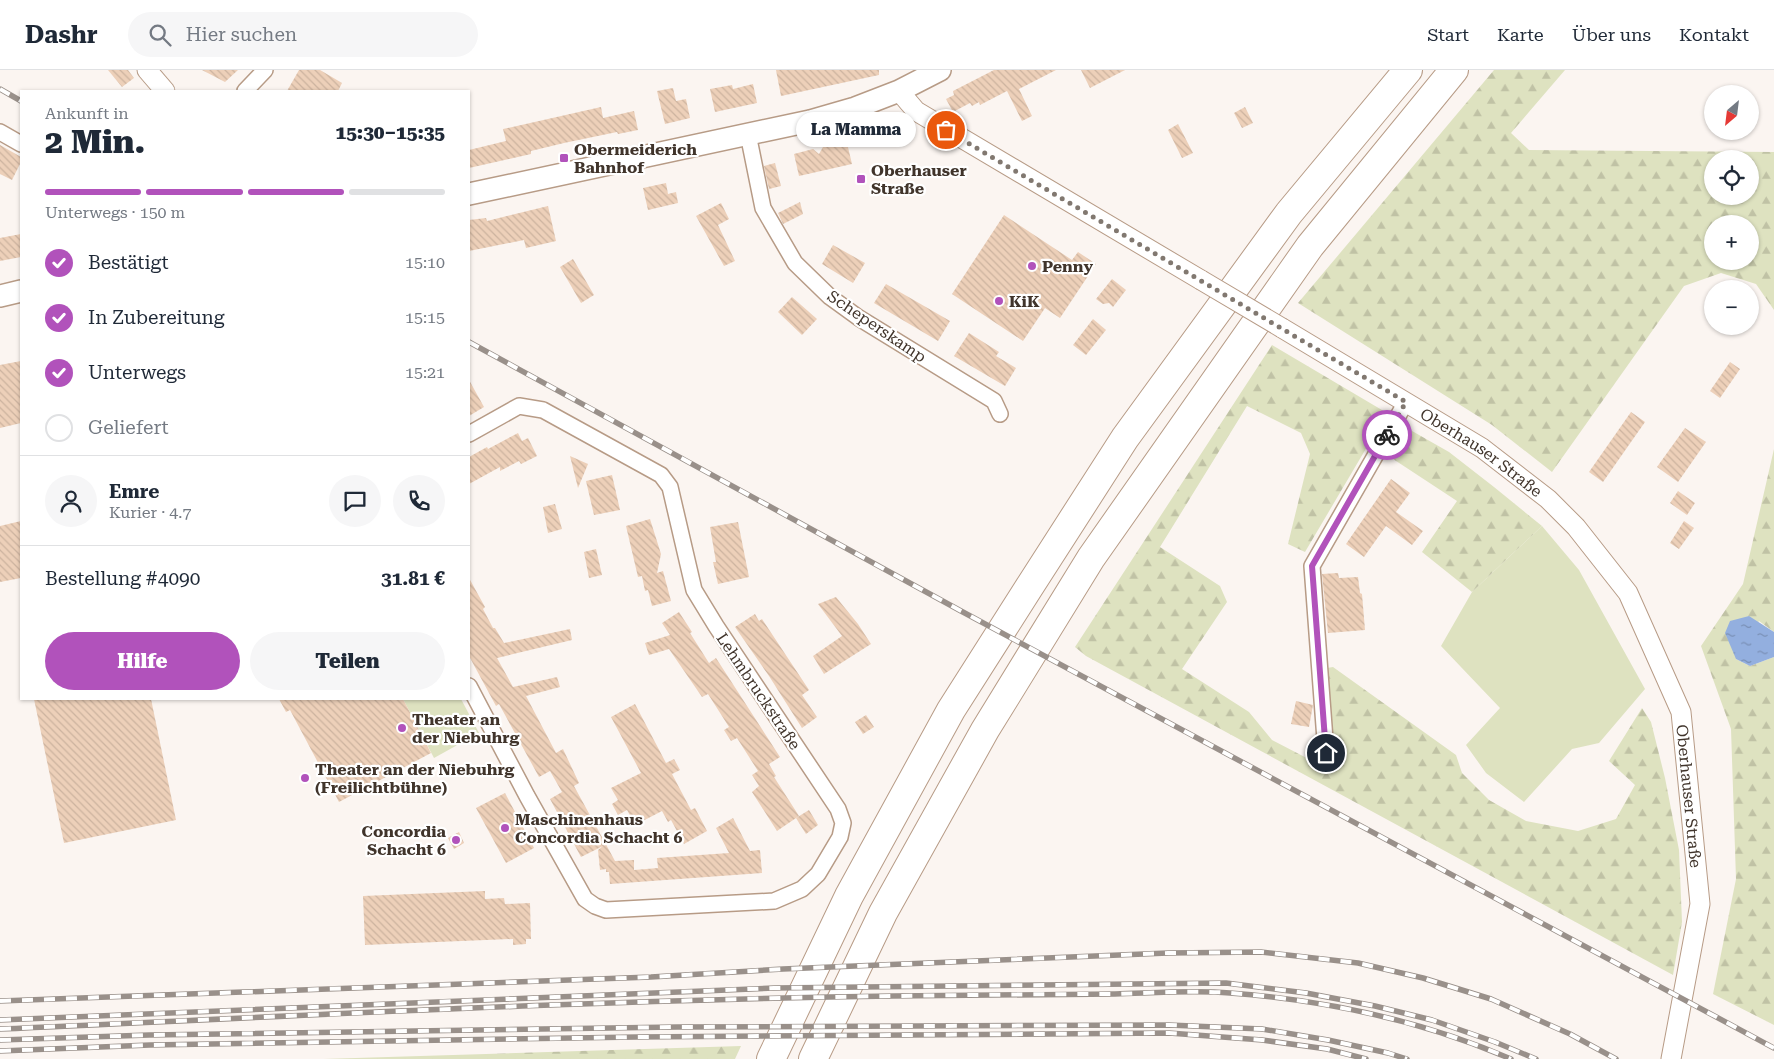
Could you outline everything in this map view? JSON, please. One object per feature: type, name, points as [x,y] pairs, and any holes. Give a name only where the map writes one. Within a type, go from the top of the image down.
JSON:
[{"type":"highway","points":[[771,1059],[849,896],[946,718],[1038,572],[1125,438],[1289,213],[1408,70]]},
{"type":"highway","points":[[813,1059],[883,914],[971,755],[1091,558],[1310,246],[1454,70]]},
{"type":"main road","points":[[470,194],[810,121],[855,108],[899,90],[940,70]]},
{"type":"main road","points":[[0,296],[20,291]]},
{"type":"street","points":[[147,70],[164,90]]},
{"type":"street","points":[[246,90],[265,70]]},
{"type":"street","name":"Oberhauser Straße","points":[[899,90],[916,111],[1482,448],[1548,499],[1576,527],[1628,593],[1681,712],[1700,904],[1671,1059]]},
{"type":"street","points":[[0,132],[20,143]]},
{"type":"street","name":"Scheperskamp","points":[[748,134],[763,208],[795,263],[830,297],[859,318],[994,401],[1000,414]]},
{"type":"street","points":[[1326,753],[1312,566],[1406,402]]},
{"type":"street","name":"Lehmbruckstraße","points":[[470,433],[519,406],[543,410],[661,475],[670,487],[694,590],[838,809],[843,823],[840,837],[818,874],[802,889],[774,902],[606,910],[595,906],[585,899],[527,796],[470,688]]},
{"type":"green space","points":[[1494,70],[1565,70],[1511,133],[1529,150],[1704,151],[1704,205],[1759,205],[1759,152],[1774,152],[1774,310],[1759,288],[1759,280],[1743,280],[1721,273],[1684,286],[1552,472],[1492,425],[1298,303]]},
{"type":"green space","points":[[1272,345],[1387,413],[1305,552],[1288,544],[1310,454],[1301,433],[1247,406],[1160,547],[1220,586],[1227,602],[1182,669],[1249,712],[1272,740],[1324,767],[1333,754],[1327,668],[1333,667],[1456,755],[1462,773],[1489,800],[1526,821],[1578,831],[1616,819],[1635,785],[1609,761],[1642,708],[1651,722],[1665,778],[1679,850],[1682,922],[1673,975],[1086,656],[1075,647]]},
{"type":"green space","points":[[1405,427],[1449,452],[1542,526],[1472,592],[1422,552],[1457,501],[1387,455]]},
{"type":"green space","points":[[1774,449],[1774,632],[1759,621],[1736,659],[1750,666],[1774,657],[1774,1025],[1713,994],[1736,879],[1731,729],[1701,646],[1743,584]]},
{"type":"green space","points":[[1542,526],[1579,570],[1645,689],[1599,743],[1572,749],[1524,802],[1486,773],[1466,745],[1500,708],[1441,646],[1472,592]]},
{"type":"green space","points":[[404,700],[462,700],[479,733],[434,758]]},
{"type":"green space","points":[[741,1046],[735,1059],[323,1059]]},
{"type":"water","points":[[1749,616],[1774,632],[1774,657],[1750,666],[1736,659],[1725,633],[1730,621]]},
{"type":"building","points":[[108,70],[128,70],[134,78],[122,87]]},
{"type":"building","points":[[202,70],[238,70],[225,82]]},
{"type":"building","points":[[299,70],[320,70],[342,83],[338,90],[288,90]]},
{"type":"building","points":[[776,70],[879,70],[879,75],[781,96]]},
{"type":"building","points":[[994,70],[1056,70],[1019,89],[1032,116],[1022,121],[1007,91],[980,105],[979,102],[972,106],[970,103],[953,112],[946,99],[954,95],[953,91]]},
{"type":"building","points":[[1081,70],[1125,70],[1090,88]]},
{"type":"building","points":[[753,84],[757,103],[715,112],[710,89],[732,85],[733,89]]},
{"type":"building","points":[[673,88],[676,101],[686,99],[690,118],[665,124],[657,91]]},
{"type":"building","points":[[601,107],[603,118],[634,111],[638,130],[618,134],[617,132],[564,143],[531,151],[531,154],[470,168],[470,150],[506,141],[503,129]]},
{"type":"building","points":[[1245,107],[1253,123],[1242,128],[1234,113]]},
{"type":"building","points":[[1178,124],[1193,153],[1182,158],[1168,130]]},
{"type":"building","points":[[847,143],[852,164],[799,176],[794,154],[813,149],[819,154],[823,147]]},
{"type":"building","points":[[0,145],[20,156],[20,164],[12,180],[0,174]]},
{"type":"building","points":[[775,163],[781,186],[769,189],[764,166]]},
{"type":"building","points":[[666,183],[668,194],[676,192],[678,203],[648,210],[643,188]]},
{"type":"building","points":[[800,202],[803,214],[783,224],[778,213]]},
{"type":"building","points":[[721,203],[729,219],[718,225],[735,261],[724,266],[696,216]]},
{"type":"building","points":[[548,206],[556,241],[526,248],[524,240],[470,251],[470,220],[486,218],[487,221]]},
{"type":"building","name":"Penny","points":[[1004,215],[1072,260],[1078,252],[1096,264],[1060,318],[1045,308],[1023,341],[952,294]]},
{"type":"building","points":[[20,234],[20,257],[0,261],[0,238]]},
{"type":"building","points":[[833,245],[865,263],[853,283],[822,264]]},
{"type":"building","points":[[573,259],[594,295],[581,303],[560,267]]},
{"type":"building","points":[[1112,279],[1126,290],[1113,307],[1109,303],[1103,304],[1096,299]]},
{"type":"building","points":[[886,284],[950,321],[938,341],[874,303]]},
{"type":"building","points":[[792,297],[817,319],[802,335],[778,312]]},
{"type":"building","points":[[1093,319],[1106,330],[1086,355],[1073,345]]},
{"type":"building","points":[[969,333],[999,352],[996,356],[1016,368],[1005,386],[954,356]]},
{"type":"building","points":[[20,361],[20,423],[0,428],[0,365]]},
{"type":"building","points":[[1730,362],[1740,369],[1720,398],[1710,391]]},
{"type":"building","points":[[470,382],[484,407],[470,415]]},
{"type":"building","points":[[1631,412],[1645,422],[1603,482],[1589,472]]},
{"type":"building","points":[[1685,428],[1706,442],[1678,482],[1657,467]]},
{"type":"building","points":[[518,433],[522,441],[528,438],[537,456],[521,464],[519,461],[500,471],[500,467],[470,483],[470,456],[487,447],[488,449]]},
{"type":"building","points":[[570,456],[588,464],[578,488]]},
{"type":"building","points":[[612,475],[620,510],[594,515],[586,481]]},
{"type":"building","points":[[1391,479],[1410,493],[1396,512],[1423,531],[1412,545],[1386,526],[1364,557],[1346,544]]},
{"type":"building","points":[[1678,491],[1695,503],[1687,515],[1670,503]]},
{"type":"building","points":[[555,504],[562,529],[548,533],[543,507]]},
{"type":"building","points":[[650,519],[661,554],[657,573],[663,571],[671,601],[652,606],[648,590],[645,591],[642,576],[638,577],[626,526]]},
{"type":"building","points":[[20,521],[20,578],[0,582],[0,526]]},
{"type":"building","points":[[1684,521],[1694,528],[1679,549],[1670,543]]},
{"type":"building","points":[[738,522],[749,577],[718,584],[713,562],[716,562],[710,527]]},
{"type":"building","points":[[596,549],[602,575],[589,578],[584,552]]},
{"type":"building","points":[[1338,573],[1339,578],[1358,577],[1360,593],[1362,594],[1365,630],[1328,633],[1322,574]]},
{"type":"building","points":[[470,580],[485,607],[483,609],[493,628],[495,628],[504,643],[570,629],[572,640],[497,658],[513,687],[557,677],[560,687],[526,696],[556,753],[563,749],[579,783],[574,786],[615,861],[634,860],[634,870],[658,868],[657,858],[729,853],[716,828],[733,818],[750,851],[760,850],[762,873],[610,884],[609,872],[606,872],[606,869],[600,870],[598,850],[603,846],[581,857],[550,799],[562,792],[550,771],[539,777],[499,704],[496,706],[470,658]]},
{"type":"building","points":[[836,597],[858,624],[871,644],[824,674],[813,656],[842,636],[818,604]]},
{"type":"building","points":[[679,612],[709,663],[716,658],[780,757],[769,764],[776,776],[774,777],[799,816],[777,831],[752,792],[759,786],[752,775],[758,771],[737,738],[731,741],[724,730],[729,727],[708,694],[702,697],[669,649],[649,655],[645,643],[670,635],[662,623]]},
{"type":"building","points":[[755,614],[759,621],[762,619],[809,690],[802,695],[817,717],[802,728],[735,627]]},
{"type":"building","points":[[34,700],[151,700],[176,820],[64,843]]},
{"type":"building","points":[[280,700],[404,700],[431,753],[339,802],[290,710],[286,712]]},
{"type":"building","points":[[1296,701],[1313,705],[1309,727],[1291,724]]},
{"type":"building","points":[[635,704],[666,763],[674,759],[680,770],[672,774],[691,810],[695,808],[707,831],[684,844],[671,820],[668,822],[662,811],[635,825],[627,810],[618,815],[612,804],[618,800],[611,788],[641,773],[611,717]]},
{"type":"building","points":[[866,715],[874,727],[863,734],[855,722]]},
{"type":"building","name":"Maschinenhaus Concordia Schacht 6","points":[[505,793],[534,848],[506,863],[476,808]]},
{"type":"building","points":[[809,810],[818,825],[806,834],[796,818]]},
{"type":"building","name":"Concordia Schacht 6","points":[[459,832],[464,843],[454,849],[448,838]]},
{"type":"building","points":[[485,891],[485,899],[504,898],[505,904],[530,903],[531,939],[526,939],[526,944],[513,945],[513,939],[365,945],[363,896]]},
{"type":"railway","points":[[0,89],[20,100]]},
{"type":"railway","points":[[470,343],[961,611],[1774,1048]]},
{"type":"railway","points":[[0,1001],[651,977],[783,969],[1168,953],[1261,952],[1358,963],[1423,978],[1491,999],[1570,1034],[1616,1059]]},
{"type":"railway","points":[[0,1020],[774,988],[1226,983],[1306,993],[1375,1006],[1432,1020],[1495,1042],[1536,1059]]},
{"type":"railway","points":[[0,1029],[670,1001],[1201,992],[1266,996],[1373,1014],[1443,1034],[1511,1059]]},
{"type":"railway","points":[[0,1040],[149,1035],[677,1027],[1169,1025],[1262,1029],[1328,1040],[1407,1059]]},
{"type":"railway","points":[[0,1051],[150,1045],[637,1037],[1169,1033],[1262,1040],[1327,1049],[1366,1059]]},
{"type":"way so far","points":[[946,130],[1406,402],[1387,435]]},
{"type":"place","name":"La Mamma","points":[[946,130]]},
{"type":"place","name":"Obermeiderich Bahnhof","points":[[564,158]]},
{"type":"place","name":"Oberhauser Straße","points":[[861,179]]},
{"type":"place","name":"Penny","points":[[1032,266]]},
{"type":"place","name":"KiK","points":[[999,301]]},
{"type":"place","name":"Theater an der Niebuhrg","points":[[402,728]]},
{"type":"place","name":"Theater an der Niebuhrg (Freilichtbühne)","points":[[305,778]]},
{"type":"place","name":"Maschinenhaus Concordia Schacht 6","points":[[505,828]]},
{"type":"place","name":"Concordia Schacht 6","points":[[456,840]]},
{"type":"route","points":[[1326,753],[1312,566],[1387,435]]}]
